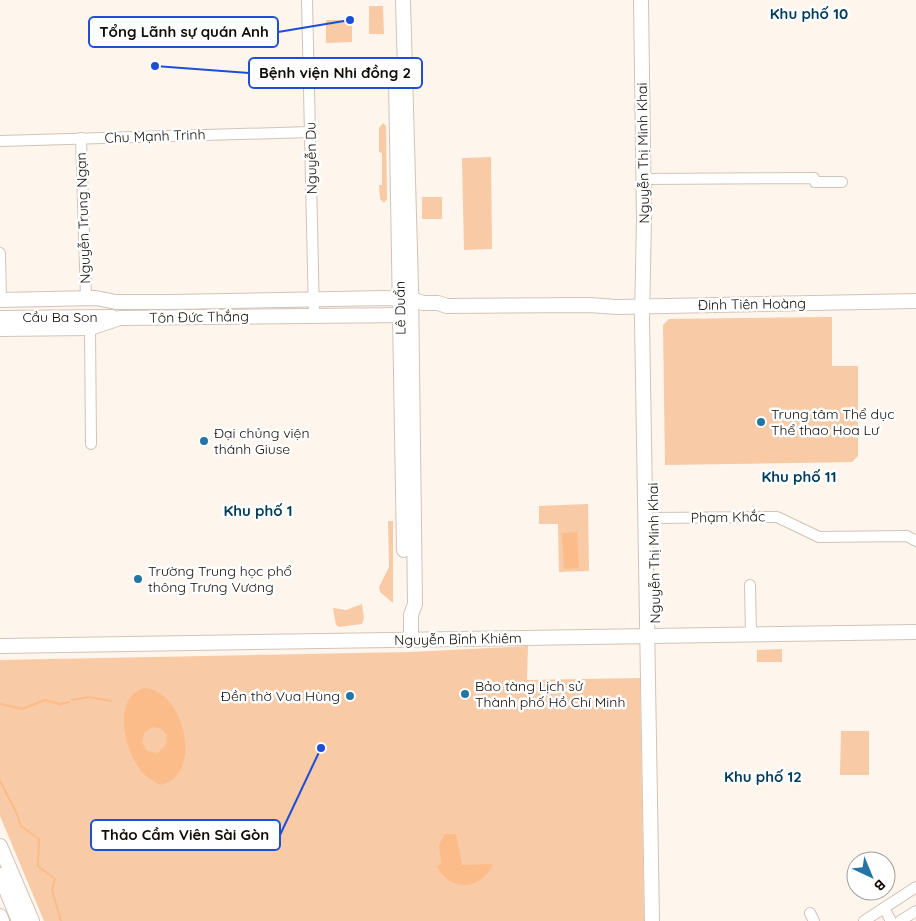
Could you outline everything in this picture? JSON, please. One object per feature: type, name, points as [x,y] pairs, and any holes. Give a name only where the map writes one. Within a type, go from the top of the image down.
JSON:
[{"type":"main road","name":"Lê Duẩn","points":[[395,0],[405,299]]},
{"type":"main road","name":"Lê Duẩn","points":[[404,0],[405,315],[408,469],[405,604],[411,614],[411,639]]},
{"type":"main road","name":"Nguyễn Thị Minh Khai","points":[[641,0],[644,304],[651,320],[648,412],[654,801],[660,921]]},
{"type":"main road","name":"Tôn Đức Thắng","points":[[116,302],[405,299]]},
{"type":"main road","name":"Đinh Tiên Hoàng","points":[[405,299],[423,303],[438,302],[447,306],[589,305],[596,302],[644,304],[916,301]]},
{"type":"main road","points":[[274,301],[274,316]]},
{"type":"main road","name":"Cầu Ba Son","points":[[0,318],[89,312],[116,302]]},
{"type":"main road","name":"Cầu Ba Son","points":[[0,303],[89,312],[120,318]]},
{"type":"main road","name":"Đinh Tiên Hoàng","points":[[405,315],[436,312],[447,306]]},
{"type":"main road","points":[[0,329],[89,312]]},
{"type":"main road","name":"Tôn Đức Thắng","points":[[120,318],[405,315]]},
{"type":"main road","name":"Nguyễn Bỉnh Khiêm","points":[[0,646],[916,632]]},
{"type":"main road","name":"Nguyễn Thị Minh Khai","points":[[652,921],[654,801]]},
{"type":"main road","points":[[0,846],[32,921]]},
{"type":"main road","points":[[0,875],[19,921]]},
{"type":"main road","points":[[0,916],[2,921]]},
{"type":"street","name":"Nguyễn Du","points":[[307,0],[314,315]]},
{"type":"street","name":"Chu Mạnh Trinh","points":[[0,141],[311,132]]},
{"type":"street","name":"Nguyễn Trung Ngạn","points":[[81,138],[90,342],[91,444]]},
{"type":"street","points":[[644,179],[814,178],[815,182],[842,182]]},
{"type":"street","points":[[0,253],[0,303]]},
{"type":"street","name":"Phạm Khắc","points":[[650,519],[777,517],[819,537],[907,536],[916,541]]},
{"type":"street","points":[[750,585],[751,634]]},
{"type":"street","points":[[864,921],[916,886]]},
{"type":"street","points":[[884,908],[891,921]]},
{"type":"street","points":[[900,921],[916,911]]},
{"type":"shaded area","points":[[369,6],[383,6],[384,34],[369,34]]},
{"type":"shaded area","points":[[326,20],[352,20],[352,42],[326,43]]},
{"type":"shaded area","points":[[383,123],[386,126],[387,199],[384,203],[380,199],[379,185],[382,185],[382,153],[379,152],[379,128]]},
{"type":"shaded area","points":[[491,157],[492,249],[464,250],[462,158]]},
{"type":"shaded area","points":[[422,197],[442,197],[442,219],[422,219]]},
{"type":"shaded area","name":"Trung tâm Thể dục Thể thao Hoa Lư","points":[[832,317],[832,366],[858,366],[858,456],[852,462],[665,465],[663,325],[669,319]]},
{"type":"shaded area","points":[[588,504],[589,571],[559,572],[558,524],[539,524],[539,506]]},
{"type":"shaded area","points":[[388,521],[393,521],[393,603],[380,592],[379,587],[389,567]]},
{"type":"shaded area","points":[[577,532],[579,568],[564,569],[562,533]]},
{"type":"shaded area","points":[[362,604],[364,618],[362,624],[339,627],[336,625],[333,608],[346,610]]},
{"type":"shaded area","points":[[528,646],[527,680],[640,678],[644,921],[44,921],[0,816],[0,660],[411,652]]},
{"type":"shaded area","points":[[782,649],[782,662],[757,662],[757,650]]},
{"type":"shaded area","points":[[144,688],[158,692],[170,702],[179,717],[184,734],[185,751],[182,766],[174,778],[160,785],[141,771],[135,762],[126,739],[124,714],[127,703],[134,694]],"holes":[[[153,727],[162,729],[167,735],[166,745],[158,753],[147,751],[142,743],[144,733]]]},
{"type":"shaded area","points":[[841,731],[869,731],[869,775],[840,775]]},
{"type":"shaded area","points":[[445,834],[456,834],[462,865],[493,864],[488,873],[474,883],[465,885],[457,884],[442,874],[437,866],[441,864],[439,845]]},
{"type":"waterway","points":[[72,700],[89,697],[111,701]]},
{"type":"waterway","points":[[0,704],[22,709],[45,700],[60,704],[69,702]]},
{"type":"waterway","points":[[0,781],[21,826],[39,839],[38,866],[55,879],[52,890],[61,921]]},
{"type":"place","name":"Tổng Lãnh sự quán Anh","points":[[350,20]]},
{"type":"place","name":"Bệnh viện Nhi đồng 2","points":[[155,66]]},
{"type":"place","name":"Trung tâm Thể dục Thể thao Hoa Lư","points":[[761,422]]},
{"type":"place","name":"Đại chủng viện thánh Giuse","points":[[204,441]]},
{"type":"place","name":"Trường Trung học phổ thông Trưng Vương","points":[[138,579]]},
{"type":"place","name":"Bảo tàng Lịch sử Thành phố Hồ Chí Minh","points":[[465,694]]},
{"type":"place","name":"Đền thờ Vua Hùng","points":[[350,696]]},
{"type":"place","name":"Thảo Cầm Viên Sài Gòn","points":[[321,748]]},
{"type":"district","name":"Khu phố 10","points":[[809,14]]},
{"type":"district","name":"Khu phố 11","points":[[799,477]]},
{"type":"district","name":"Khu phố 1","points":[[258,511]]},
{"type":"district","name":"Khu phố 12","points":[[763,777]]}]
